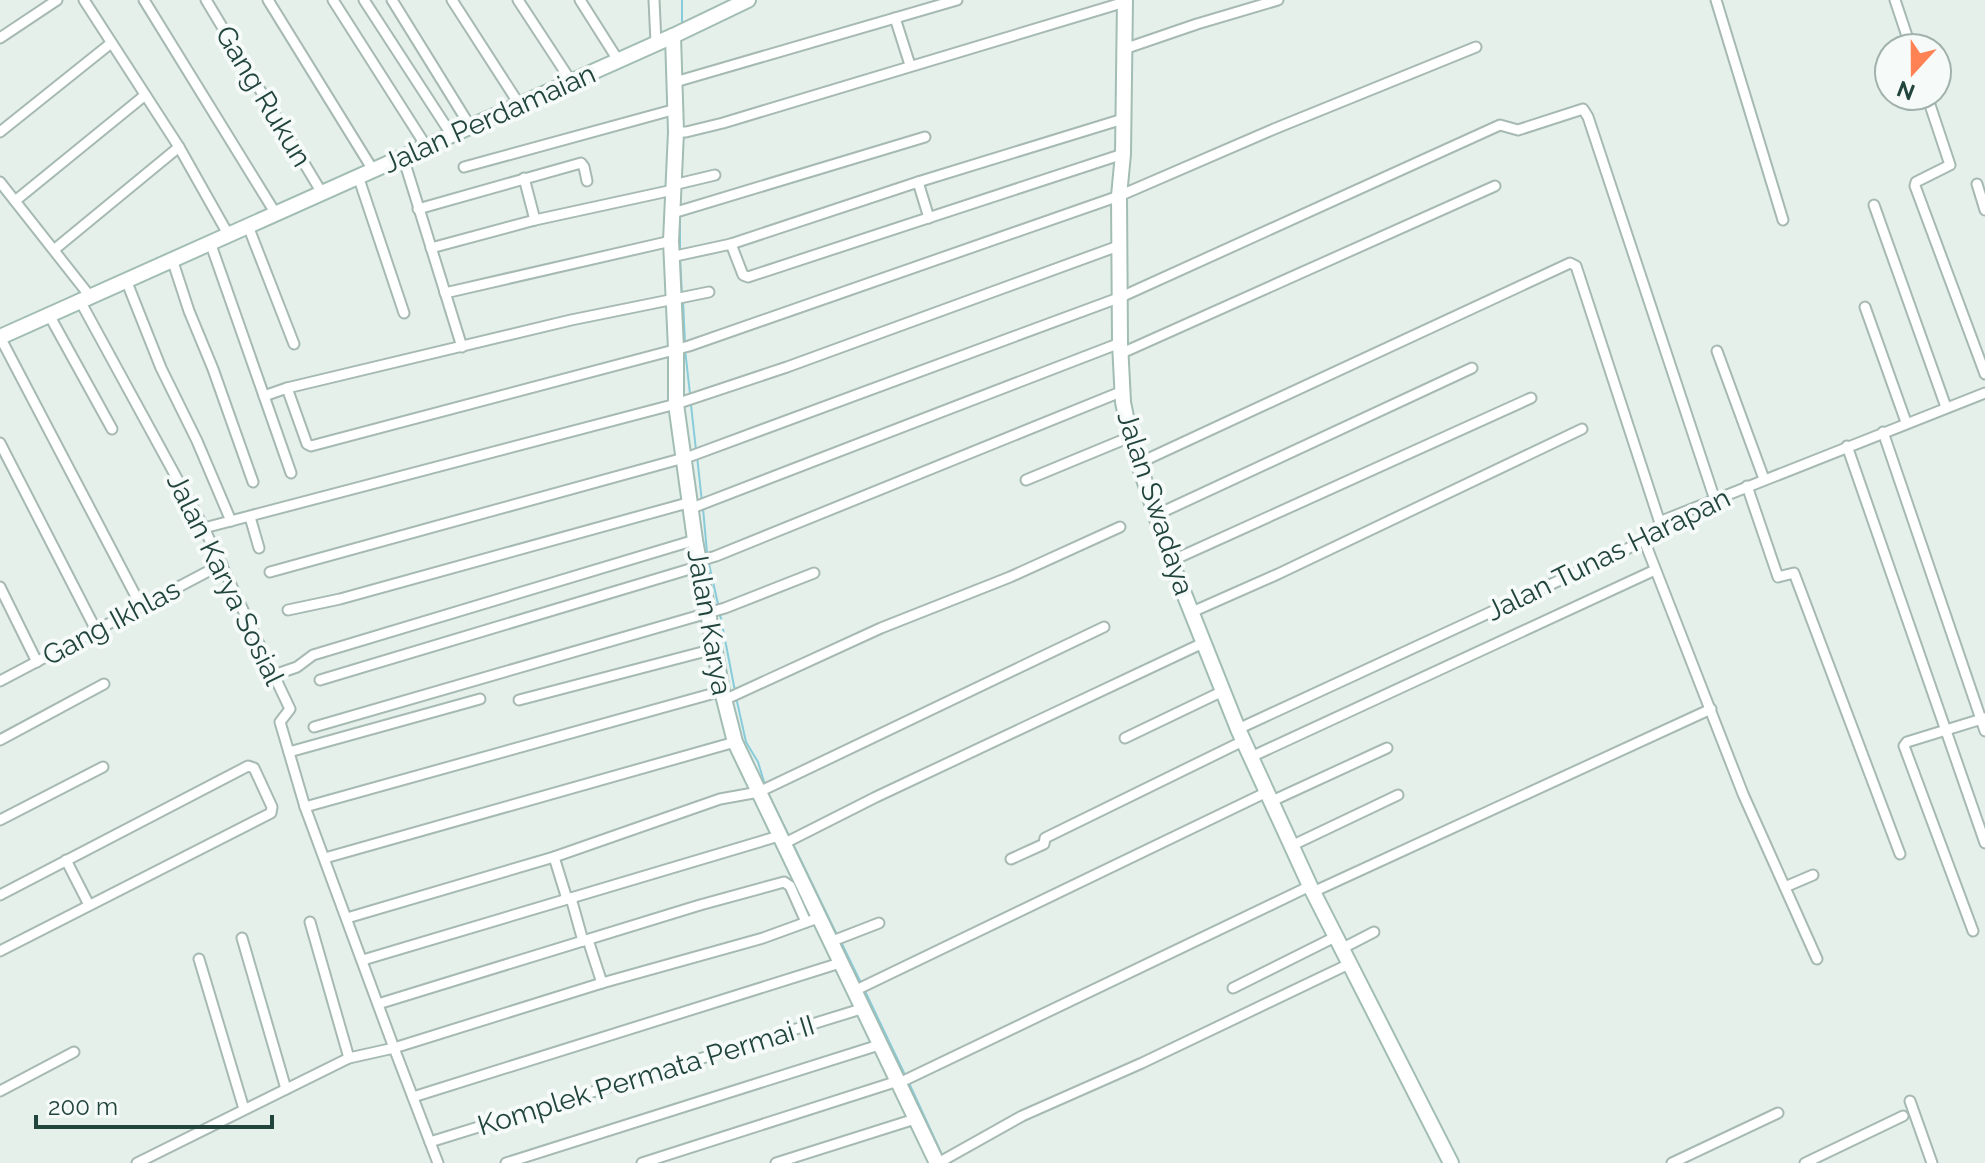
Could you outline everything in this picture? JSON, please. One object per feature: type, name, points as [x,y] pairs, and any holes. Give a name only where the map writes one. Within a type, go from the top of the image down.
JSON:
[{"type":"street","points":[[0,38],[57,0]]},
{"type":"street","points":[[84,0],[179,147],[228,234]]},
{"type":"street","points":[[144,0],[276,214]]},
{"type":"street","name":"Gang Rukun","points":[[206,0],[322,193]]},
{"type":"street","points":[[268,0],[373,170]]},
{"type":"street","points":[[333,0],[426,146]]},
{"type":"street","points":[[364,0],[451,134]]},
{"type":"street","points":[[392,0],[470,126]]},
{"type":"street","points":[[452,0],[519,104]]},
{"type":"street","points":[[518,0],[571,81]]},
{"type":"street","points":[[580,0],[618,60]]},
{"type":"street","points":[[654,0],[656,43]]},
{"type":"street","name":"Jalan Perdamaian","points":[[0,337],[84,297],[174,262],[210,242],[656,43],[676,37],[748,0]]},
{"type":"street","points":[[680,81],[957,0]]},
{"type":"street","points":[[1124,49],[1278,0]]},
{"type":"street","points":[[1716,0],[1783,220]]},
{"type":"street","points":[[1895,0],[1906,32]]},
{"type":"street","points":[[680,132],[1125,1]]},
{"type":"street","name":"Jalan Swadaya","points":[[1125,1],[1123,154],[1119,196],[1121,348],[1130,437],[1171,561],[1241,735],[1311,889],[1451,1163]]},
{"type":"street","points":[[895,18],[910,65]]},
{"type":"street","name":"Jalan Karya","points":[[676,37],[680,81],[676,109],[680,132],[673,187],[677,212],[671,241],[677,256],[682,347],[679,402],[688,457],[695,540],[716,610],[714,649],[735,742],[764,790],[786,840],[812,920],[834,940],[840,963],[859,989],[861,1009],[900,1082],[936,1162]]},
{"type":"street","points":[[0,132],[110,44]]},
{"type":"street","points":[[287,388],[307,444],[311,446],[682,347],[1119,196],[1476,47]]},
{"type":"street","points":[[15,201],[144,96]]},
{"type":"street","points":[[464,167],[676,109]]},
{"type":"street","points":[[270,572],[703,452],[1121,297],[1500,125],[1518,130],[1585,109],[1715,500]]},
{"type":"street","points":[[1932,112],[1950,165],[1916,182],[1915,189],[1985,374]]},
{"type":"street","points":[[677,256],[731,244],[1123,119]]},
{"type":"street","points":[[677,212],[925,137]]},
{"type":"street","points":[[55,249],[179,147]]},
{"type":"street","points":[[731,244],[743,275],[748,277],[1123,154]]},
{"type":"street","points":[[403,157],[462,347]]},
{"type":"street","points":[[418,209],[581,163],[587,181]]},
{"type":"street","points":[[431,248],[715,175]]},
{"type":"street","points":[[358,176],[404,313]]},
{"type":"street","points":[[524,178],[535,220]]},
{"type":"street","name":"Jalan Karya Sosial","points":[[0,182],[55,249],[84,297],[204,528],[290,709],[280,722],[305,807],[438,1163]]},
{"type":"street","points":[[918,182],[929,218]]},
{"type":"street","points":[[1977,184],[1985,210]]},
{"type":"street","points":[[288,610],[354,596],[710,501],[1121,348],[1495,186]]},
{"type":"street","points":[[1874,205],[1946,407]]},
{"type":"street","points":[[248,226],[294,344]]},
{"type":"street","points":[[445,293],[671,241]]},
{"type":"street","points":[[210,242],[291,473]]},
{"type":"street","points":[[204,528],[679,402],[787,367],[1121,245]]},
{"type":"street","points":[[174,262],[189,311],[253,482]]},
{"type":"street","points":[[1139,463],[1570,263],[1576,266],[1586,293],[1660,523]]},
{"type":"street","points":[[126,280],[161,368],[231,521]]},
{"type":"street","points":[[264,396],[571,320],[709,292]]},
{"type":"street","points":[[1865,307],[1906,422]]},
{"type":"street","points":[[48,313],[112,429]]},
{"type":"street","points":[[0,337],[141,606]]},
{"type":"street","points":[[1717,351],[1764,479]]},
{"type":"street","points":[[1156,515],[1472,368]]},
{"type":"street","points":[[320,680],[701,562],[1123,391]]},
{"type":"street","name":"Jalan Tunas Harapan","points":[[1011,859],[1041,846],[1045,838],[1083,817],[1241,735],[1644,540],[1660,523],[1906,422],[1985,393]]},
{"type":"street","points":[[1171,561],[1531,398]]},
{"type":"street","points":[[1192,612],[1582,429]]},
{"type":"street","points":[[1883,432],[1985,731]]},
{"type":"street","points":[[1026,480],[1130,437]]},
{"type":"street","points":[[0,443],[96,630]]},
{"type":"street","points":[[1847,446],[1985,843]]},
{"type":"street","points":[[1747,486],[1778,577],[1794,573],[1900,854]]},
{"type":"street","points":[[250,517],[259,548]]},
{"type":"street","points":[[305,807],[742,691],[881,628],[1010,577],[1120,527]]},
{"type":"street","points":[[274,675],[297,667],[313,655],[695,540]]},
{"type":"street","points":[[1644,540],[1743,794],[1817,959]]},
{"type":"street","name":"Gang Ikhlas","points":[[0,681],[222,564]]},
{"type":"street","points":[[1251,757],[1655,570]]},
{"type":"street","points":[[314,727],[716,610],[814,573]]},
{"type":"street","points":[[0,587],[37,662]]},
{"type":"street","points":[[347,918],[554,857],[720,799],[764,790],[1104,627]]},
{"type":"street","points":[[363,960],[569,898],[786,840],[1203,643]]},
{"type":"street","points":[[519,700],[714,649]]},
{"type":"street","points":[[0,740],[104,684]]},
{"type":"street","points":[[1125,738],[1223,691]]},
{"type":"street","points":[[289,752],[480,699]]},
{"type":"street","points":[[642,1163],[900,1082],[1311,889],[1711,709]]},
{"type":"street","points":[[1973,931],[1904,746],[1907,742],[1983,718]]},
{"type":"street","points":[[325,858],[735,742]]},
{"type":"street","points":[[859,989],[1269,796],[1387,748]]},
{"type":"street","points":[[0,895],[248,766],[254,768],[272,807],[271,813],[0,951]]},
{"type":"street","points":[[0,820],[103,767]]},
{"type":"street","points":[[1291,846],[1398,795]]},
{"type":"street","points":[[554,857],[602,983]]},
{"type":"street","points":[[66,860],[89,905]]},
{"type":"street","points":[[1785,887],[1813,875]]},
{"type":"street","points":[[137,1163],[349,1058],[394,1048],[602,983],[763,938],[812,920],[790,886],[784,882],[378,1004]]},
{"type":"street","points":[[310,922],[349,1058]]},
{"type":"street","points":[[834,940],[879,923]]},
{"type":"street","points":[[1233,988],[1338,943],[1374,932]]},
{"type":"street","points":[[242,938],[286,1089]]},
{"type":"street","points":[[199,959],[244,1109]]},
{"type":"street","points":[[413,1097],[840,963]]},
{"type":"street","points":[[936,1162],[1022,1116],[1142,1063],[1349,964]]},
{"type":"street","name":"Komplek Permata Permai II","points":[[430,1142],[861,1009]]},
{"type":"street","points":[[506,1163],[879,1045]]},
{"type":"street","points":[[0,1091],[74,1052]]},
{"type":"street","points":[[1910,1101],[1932,1163]]},
{"type":"street","points":[[1672,1163],[1778,1113]]},
{"type":"street","points":[[1805,1163],[1903,1116]]},
{"type":"street","points":[[776,1163],[915,1119]]},
{"type":"street","points":[[677,1152],[681,1163]]},
{"type":"waterway","points":[[682,0],[682,27]]},
{"type":"waterway","points":[[681,37],[681,67]]},
{"type":"waterway","points":[[680,213],[680,251]]},
{"type":"waterway","points":[[680,257],[682,295]]},
{"type":"waterway","points":[[683,301],[685,343]]},
{"type":"waterway","points":[[685,349],[690,394]]},
{"type":"waterway","points":[[691,405],[696,450]]},
{"type":"waterway","points":[[697,456],[702,502]]},
{"type":"waterway","points":[[703,508],[707,553]]},
{"type":"waterway","points":[[709,564],[718,604]]},
{"type":"waterway","points":[[720,614],[735,691]]},
{"type":"waterway","points":[[736,697],[746,742],[758,762],[765,785]]},
{"type":"waterway","points":[[767,791],[789,836]]},
{"type":"waterway","points":[[792,842],[838,937]]},
{"type":"waterway","points":[[841,942],[861,983]]},
{"type":"waterway","points":[[864,989],[906,1077]]},
{"type":"waterway","points":[[909,1083],[943,1157]]}]
